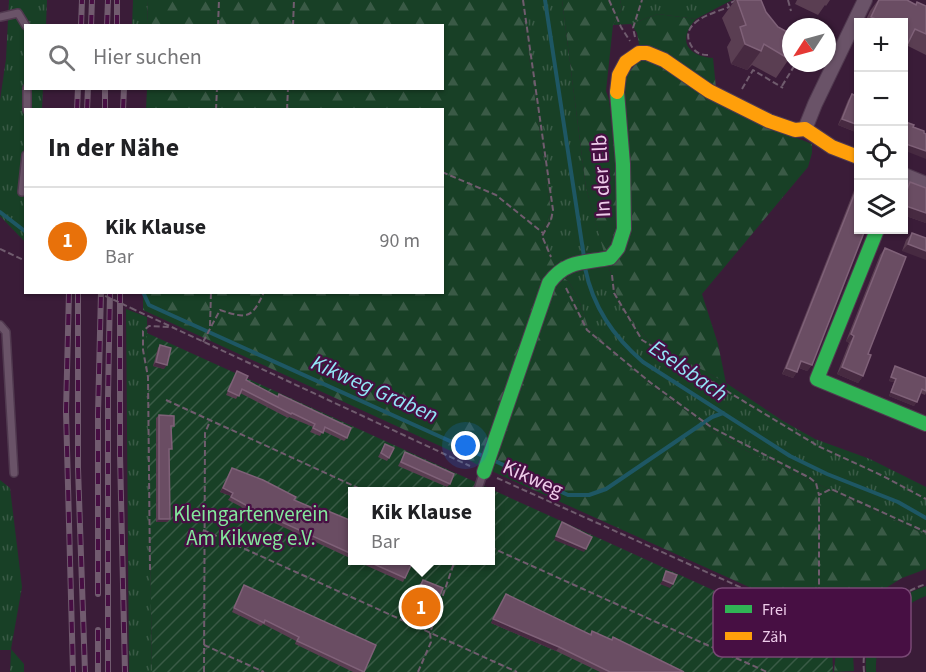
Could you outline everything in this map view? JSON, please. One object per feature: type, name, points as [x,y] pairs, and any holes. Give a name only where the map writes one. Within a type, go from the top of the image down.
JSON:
[{"type":"street","points":[[805,129],[828,75],[865,0]]},
{"type":"street","points":[[639,53],[647,53],[664,60],[709,91],[770,121],[795,130],[805,129],[832,147],[854,155]]},
{"type":"street","name":"In der Elb","points":[[605,259],[618,248],[624,229],[623,164],[616,86],[623,65],[633,55],[639,53]]},
{"type":"street","points":[[908,177],[926,184]]},
{"type":"street","points":[[875,234],[817,379],[926,424]]},
{"type":"street","points":[[487,464],[543,296],[561,269],[605,259]]},
{"type":"lane","points":[[0,17],[18,13],[25,24]]},
{"type":"lane","points":[[27,90],[27,108]]},
{"type":"lane","points":[[22,192],[24,174]]},
{"type":"lane","points":[[0,325],[6,332],[14,473]]},
{"type":"lane","points":[[479,487],[487,464]]},
{"type":"path","points":[[218,24],[219,0]]},
{"type":"path","points":[[293,24],[294,0]]},
{"type":"path","points":[[523,0],[553,210],[542,240],[561,269],[567,290],[587,330],[651,383],[711,427],[816,483],[819,495],[819,588]]},
{"type":"path","points":[[609,0],[621,27],[639,53]]},
{"type":"path","points":[[639,53],[633,28],[642,0]]},
{"type":"path","points":[[708,55],[698,53],[693,49],[689,43],[689,31],[696,21],[729,7],[728,4],[737,0]]},
{"type":"path","points":[[788,0],[791,11]]},
{"type":"path","points":[[729,7],[732,12]]},
{"type":"path","points":[[735,103],[753,70],[782,87],[790,72]]},
{"type":"path","points":[[216,108],[217,90]]},
{"type":"path","points":[[287,108],[288,90]]},
{"type":"path","points":[[444,173],[496,195],[543,233]]},
{"type":"path","points":[[0,249],[24,260]]},
{"type":"path","points":[[605,259],[614,293],[642,340],[818,446],[926,499]]},
{"type":"path","name":"Kikweg","points":[[101,294],[203,342],[487,464],[746,588]]},
{"type":"path","points":[[210,327],[211,294]]},
{"type":"path","points":[[203,342],[220,310],[237,316],[248,316],[256,309],[263,294]]},
{"type":"path","points":[[150,570],[148,377],[143,350],[143,331],[149,326],[170,327]]},
{"type":"path","points":[[166,400],[356,487]]},
{"type":"path","points":[[204,672],[204,433],[210,421]]},
{"type":"path","points":[[819,495],[831,489],[926,532]]},
{"type":"path","points":[[203,530],[517,672]]},
{"type":"path","points":[[495,549],[713,648]]},
{"type":"path","points":[[418,672],[431,642],[430,633],[454,565]]},
{"type":"path","points":[[911,590],[926,584]]},
{"type":"path","points":[[204,645],[264,672]]},
{"type":"path","points":[[734,657],[767,672]]},
{"type":"path","points":[[864,657],[864,672]]},
{"type":"green space","points":[[9,0],[47,0],[46,24],[24,24],[24,90],[43,90],[42,108],[24,108],[24,241],[0,216],[0,100],[6,59]]},
{"type":"green space","points":[[133,0],[148,0],[147,24],[132,24]]},
{"type":"green space","points":[[148,0],[521,0],[551,211],[541,240],[559,274],[569,282],[579,300],[588,327],[649,384],[728,442],[926,535],[926,569],[902,578],[886,588],[751,588],[143,310],[143,294],[444,294],[444,108],[146,108],[147,90],[444,90],[444,24],[147,24]]},
{"type":"green space","points":[[521,0],[562,0],[586,188],[619,303],[647,339],[726,383],[783,421],[815,439],[870,459],[926,487],[926,535],[728,442],[649,384],[588,327],[579,300],[569,282],[559,274],[541,241],[551,211]]},
{"type":"green space","points":[[562,0],[620,0],[622,9],[613,25],[606,91],[609,100],[623,229],[605,256],[586,188]]},
{"type":"green space","points":[[620,0],[732,0],[696,19],[658,14],[631,24],[613,25],[622,9]]},
{"type":"green space","points":[[658,14],[696,19],[690,27],[686,40],[691,50],[697,54],[713,58],[716,88],[640,50],[637,33],[631,24]]},
{"type":"green space","points":[[642,56],[742,116],[812,144],[808,167],[702,294],[718,344],[726,383],[647,339],[619,303],[608,264],[619,250],[619,85]]},
{"type":"green space","points":[[126,309],[147,317],[152,672],[129,672]]},
{"type":"green space","name":"Kleingartenverein Am Kikweg e.V.","points":[[147,333],[486,487],[348,487],[348,565],[495,565],[495,491],[713,590],[713,657],[832,657],[833,672],[152,672]]},
{"type":"green space","points":[[0,480],[10,488],[22,587],[11,649],[24,664],[24,672],[10,672],[11,650],[0,650]]},
{"type":"green space","points":[[926,586],[926,596],[911,604],[912,592]]},
{"type":"green space","points":[[835,657],[853,657],[854,671],[834,672]]},
{"type":"green space","points":[[866,657],[876,657],[876,672],[866,672]]},
{"type":"building","points":[[737,0],[761,0],[766,12],[782,29],[782,55],[764,44],[761,51],[745,44],[740,27],[746,25]]},
{"type":"building","points":[[879,0],[907,0],[916,5],[917,2],[926,6],[926,34],[915,29],[908,43],[908,18],[871,17]]},
{"type":"building","points":[[852,94],[854,95],[854,124],[842,119]]},
{"type":"building","points":[[908,123],[926,134],[926,151],[908,145]]},
{"type":"building","points":[[910,182],[926,188],[926,213],[908,207]]},
{"type":"building","points":[[854,195],[854,234],[863,234],[812,365],[801,361],[797,372],[786,368]]},
{"type":"building","points":[[912,233],[926,238],[926,251],[908,244]]},
{"type":"building","points":[[885,248],[906,257],[868,354],[871,355],[863,376],[842,367],[854,336],[851,334]]},
{"type":"building","points":[[160,345],[171,348],[167,365],[156,362]]},
{"type":"building","points":[[895,366],[926,378],[926,391],[922,389],[917,402],[891,392],[896,379],[891,377]]},
{"type":"building","points":[[237,371],[248,376],[246,380],[278,397],[279,394],[351,428],[347,438],[325,427],[323,433],[313,428],[315,424],[242,389],[239,396],[228,391]]},
{"type":"building","points":[[159,415],[174,416],[174,426],[171,426],[172,449],[169,449],[170,519],[159,519]]},
{"type":"building","points":[[385,444],[394,448],[389,458],[381,453]]},
{"type":"building","points":[[405,452],[454,474],[450,484],[401,462]]},
{"type":"building","points":[[232,468],[263,480],[296,497],[294,500],[327,514],[328,511],[348,519],[348,552],[253,509],[231,497],[233,493],[223,488]]},
{"type":"building","points":[[562,522],[592,537],[586,549],[556,536]]},
{"type":"building","points":[[376,565],[411,565],[405,578]]},
{"type":"building","points":[[666,571],[677,575],[673,584],[663,580]]},
{"type":"building","points":[[423,580],[443,588],[432,614],[412,605]]},
{"type":"building","points":[[244,585],[376,645],[364,672],[297,641],[299,637],[265,620],[264,623],[234,608]]},
{"type":"building","points":[[506,594],[591,635],[592,631],[612,640],[613,637],[684,672],[610,672],[493,619]]},
{"type":"waterway","name":"Eselsbach","points":[[545,0],[584,257]]},
{"type":"waterway","name":"Kikweg Graben","points":[[0,212],[24,230]]},
{"type":"waterway","name":"Eselsbach","points":[[585,268],[593,295],[606,320],[622,342],[643,362],[790,456],[827,474],[898,502],[926,518]]},
{"type":"waterway","name":"Kikweg Graben","points":[[144,294],[149,305],[483,456]]},
{"type":"waterway","name":"Kikweg Graben","points":[[495,461],[568,495],[589,495],[606,489],[712,417],[723,413]]},
{"type":"railway","points":[[81,24],[82,0]]},
{"type":"railway","points":[[91,24],[92,0]]},
{"type":"railway","points":[[107,24],[108,0]]},
{"type":"railway","points":[[117,0],[117,24]]},
{"type":"railway","points":[[77,108],[78,90]]},
{"type":"railway","points":[[87,108],[88,90]]},
{"type":"railway","points":[[105,90],[105,108]]},
{"type":"railway","points":[[123,108],[124,90]]},
{"type":"railway","points":[[69,294],[66,411],[73,672]]},
{"type":"railway","points":[[78,294],[78,468],[85,672]]},
{"type":"railway","points":[[98,594],[101,294]]},
{"type":"railway","points":[[108,672],[110,294]]},
{"type":"railway","points":[[120,294],[120,454],[125,672]]},
{"type":"railway","points":[[98,630],[98,672]]},
{"type":"traffic: fast","points":[[484,472],[549,283],[569,266],[610,258],[618,248],[624,229],[623,164],[617,92]]},
{"type":"traffic: fast","points":[[875,234],[817,379],[926,424]]},
{"type":"traffic: slow","points":[[617,92],[619,75],[626,62],[639,53],[647,53],[664,60],[709,91],[769,121],[795,130],[805,129],[832,147],[854,155]]},
{"type":"place","name":"Kik Klause","points":[[421,607]]}]
